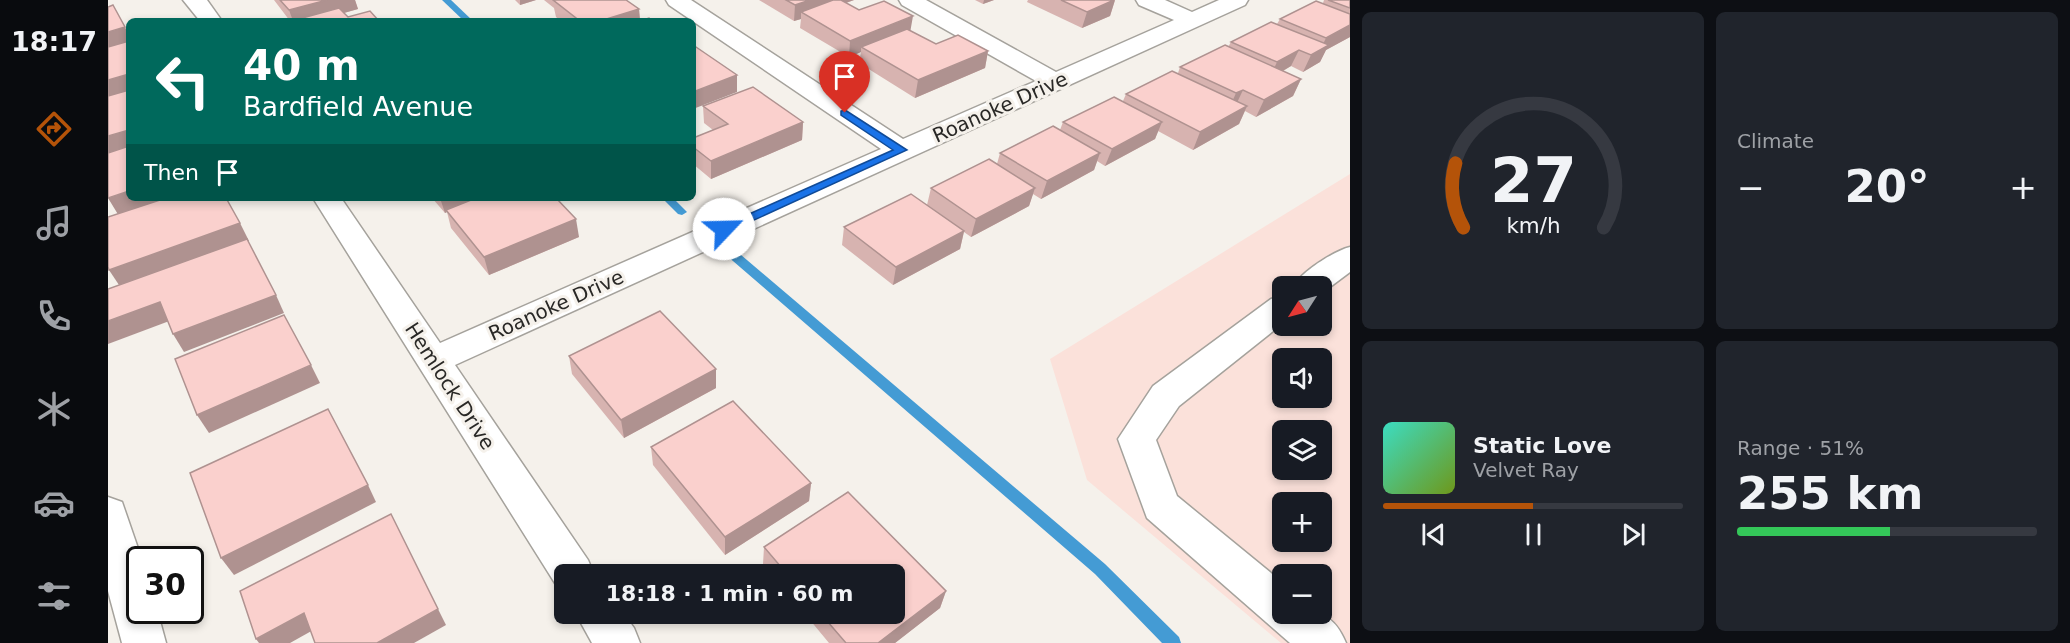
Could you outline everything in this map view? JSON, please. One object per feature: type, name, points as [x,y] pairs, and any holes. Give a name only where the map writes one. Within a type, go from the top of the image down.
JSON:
[{"type":"street","points":[[194,0],[209,18]]},
{"type":"street","points":[[676,0],[901,150]]},
{"type":"street","points":[[910,0],[1056,82]]},
{"type":"street","points":[[1147,0],[1193,20]]},
{"type":"street","name":"Roanoke Drive","points":[[434,360],[1237,0]]},
{"type":"street","name":"Hemlock Drive","points":[[329,201],[567,564]]},
{"type":"street","points":[[1323,276],[1350,256]]},
{"type":"street","points":[[1272,316],[1166,396],[1137,439],[1161,506],[1272,600]]},
{"type":"street","points":[[108,514],[144,643]]},
{"type":"street","points":[[605,624],[618,643]]},
{"type":"street","points":[[1300,624],[1324,643]]},
{"type":"shaded area","points":[[1350,174],[1350,643],[1281,643],[1087,480],[1050,359]]},
{"type":"building","points":[[280,0],[327,0],[289,10]]},
{"type":"building","points":[[553,0],[626,0],[639,9],[610,18],[576,18]]},
{"type":"building","points":[[786,0],[810,0],[795,5]]},
{"type":"building","points":[[833,0],[841,0],[859,10],[884,1],[913,16],[850,41],[801,12]]},
{"type":"building","points":[[1061,0],[1114,0],[1087,12]]},
{"type":"building","points":[[1328,0],[1350,0],[1350,8]]},
{"type":"building","points":[[1316,1],[1350,14],[1350,25],[1326,38],[1280,19]]},
{"type":"building","points":[[113,5],[125,27],[108,32],[108,7]]},
{"type":"building","points":[[339,8],[348,17],[370,11],[376,18],[302,18]]},
{"type":"building","points":[[1271,22],[1329,45],[1311,55],[1299,50],[1277,62],[1231,42]]},
{"type":"building","points":[[907,29],[936,44],[958,35],[988,51],[918,80],[861,47]]},
{"type":"building","points":[[126,42],[126,75],[108,80],[108,47]]},
{"type":"building","points":[[1225,45],[1301,79],[1264,100],[1243,90],[1236,93],[1180,67]]},
{"type":"building","points":[[696,47],[737,75],[696,91]]},
{"type":"building","points":[[1172,71],[1247,106],[1200,132],[1126,94]]},
{"type":"building","points":[[753,87],[803,122],[711,161],[696,149],[696,137],[728,124],[703,106]]},
{"type":"building","points":[[126,91],[126,131],[108,136],[108,96]]},
{"type":"building","points":[[1114,97],[1162,122],[1112,149],[1063,122]]},
{"type":"building","points":[[1053,126],[1100,153],[1047,181],[1000,153]]},
{"type":"building","points":[[126,147],[126,192],[108,198],[108,153]]},
{"type":"building","points":[[989,159],[1035,188],[976,219],[931,188]]},
{"type":"building","points":[[911,194],[964,231],[896,267],[844,227]]},
{"type":"building","points":[[157,201],[228,201],[240,223],[109,270],[108,217]]},
{"type":"building","points":[[468,201],[559,201],[576,219],[484,257],[446,210]]},
{"type":"building","points":[[247,239],[276,295],[173,334],[160,302],[108,321],[108,289]]},
{"type":"building","points":[[660,311],[716,369],[621,420],[569,356]]},
{"type":"building","points":[[284,315],[311,365],[197,415],[175,359]]},
{"type":"building","points":[[733,401],[811,483],[725,537],[651,447]]},
{"type":"building","points":[[328,409],[368,485],[221,558],[190,473]]},
{"type":"building","points":[[848,492],[946,591],[905,622],[905,564],[778,564],[764,547]]},
{"type":"building","points":[[391,514],[438,609],[377,643],[315,643],[304,613],[256,639],[240,591]]},
{"type":"building","points":[[830,624],[903,624],[878,643],[846,643]]},
{"type":"waterway","points":[[446,0],[466,18]]},
{"type":"waterway","points":[[670,201],[682,212]]},
{"type":"waterway","points":[[730,252],[1100,569],[1173,643]]},
{"type":"route","points":[[724,229],[901,150],[845,113]]}]
